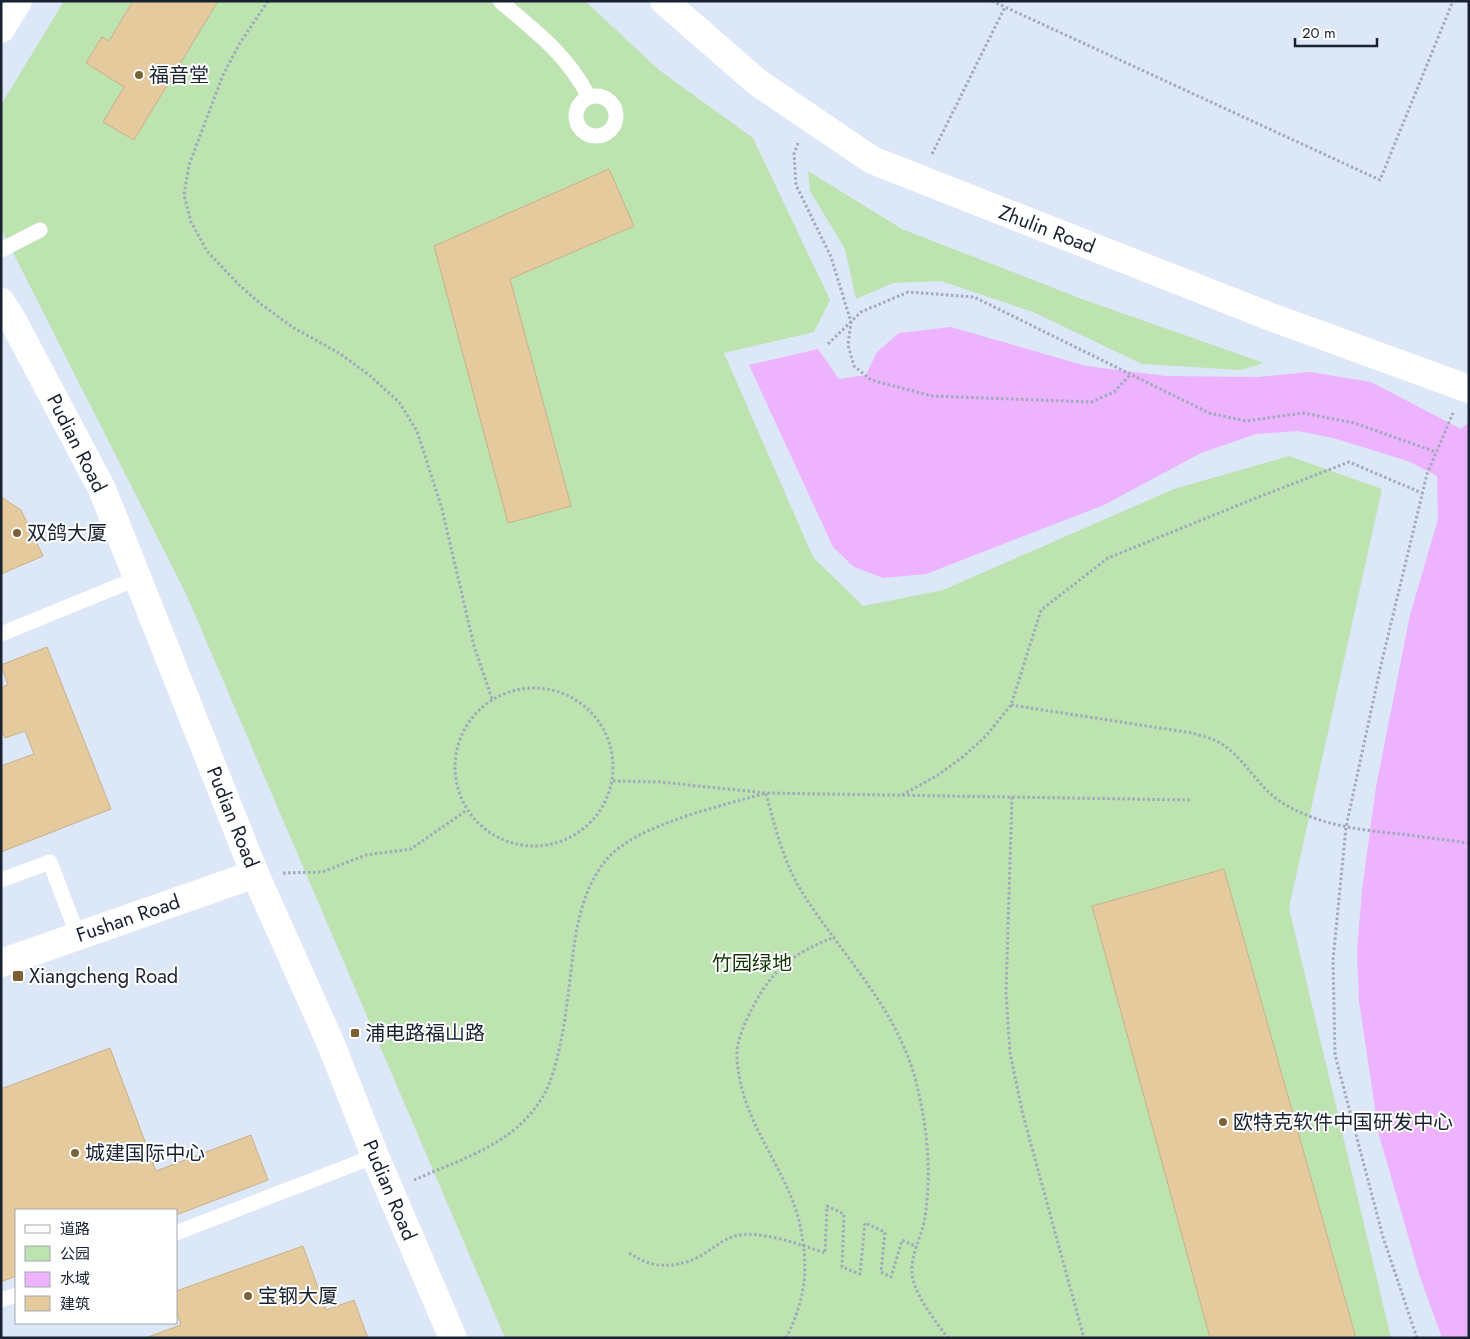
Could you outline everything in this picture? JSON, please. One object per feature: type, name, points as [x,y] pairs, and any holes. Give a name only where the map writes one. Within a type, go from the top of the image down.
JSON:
[{"type":"street","points":[[1,29],[18,1]]},
{"type":"street","name":"Zhulin Road","points":[[664,1],[757,82],[872,160],[1271,317],[1469,389]]},
{"type":"street","name":"Pudian Road","points":[[1,302],[12,319],[102,489],[255,874],[330,1044],[375,1156],[453,1338]]},
{"type":"street","name":"Fushan Road","points":[[1,963],[255,874]]},
{"type":"lane","points":[[500,1],[552,45],[566,60],[579,77],[589,97]]},
{"type":"lane","points":[[1,250],[40,230]]},
{"type":"lane","points":[[1,634],[138,578]]},
{"type":"lane","points":[[1,880],[50,862],[78,936]]},
{"type":"lane","points":[[178,1232],[375,1156]]},
{"type":"lane","points":[[1,1300],[15,1294]]},
{"type":"path","points":[[268,1],[240,43],[223,75],[189,166],[184,195],[191,222],[207,251],[262,305],[294,328],[338,353],[369,375],[399,402],[417,431],[442,509],[474,646],[492,699]]},
{"type":"path","points":[[992,1],[1380,180],[1453,1]]},
{"type":"path","points":[[920,179],[1004,7]]},
{"type":"path","points":[[809,118],[794,154],[796,186],[831,257],[851,322],[848,345],[854,366],[871,380],[932,396],[1091,402],[1114,392],[1131,374]]},
{"type":"path","points":[[828,344],[861,312],[908,292],[974,297],[1209,413],[1246,421],[1303,413],[1354,423],[1436,452]]},
{"type":"path","points":[[1417,1338],[1384,1238],[1335,1055],[1333,960],[1346,827],[1381,665],[1427,474],[1454,412]]},
{"type":"path","points":[[902,795],[938,776],[986,736],[1011,705],[1041,610],[1108,558],[1348,462],[1422,493]]},
{"type":"path","points":[[533,687],[561,692],[583,704],[602,725],[612,752],[613,781],[603,807],[586,828],[566,841],[540,847],[514,845],[492,836],[472,818],[460,800],[454,779],[455,751],[465,725],[481,707],[492,699],[505,692],[533,687]]},
{"type":"path","points":[[1011,705],[1192,733],[1215,740],[1240,759],[1261,785],[1279,801],[1301,813],[1325,822],[1361,830],[1469,842]]},
{"type":"path","points":[[613,781],[660,782],[766,792],[1190,800]]},
{"type":"path","points":[[766,792],[779,840],[790,869],[806,898],[868,983],[892,1020],[905,1048],[915,1078],[924,1117],[929,1154],[924,1218],[912,1266],[913,1280],[922,1298],[948,1338]]},
{"type":"path","points":[[390,1190],[473,1154],[504,1138],[527,1117],[546,1092],[557,1059],[576,928],[590,885],[608,858],[635,837],[675,820],[766,792]]},
{"type":"path","points":[[1012,797],[1006,993],[1010,1053],[1023,1115],[1084,1338]]},
{"type":"path","points":[[255,874],[322,872],[366,855],[410,848],[467,810]]},
{"type":"path","points":[[786,1338],[801,1300],[805,1278],[804,1245],[789,1193],[748,1110],[741,1090],[737,1046],[743,1027],[763,989],[782,967],[798,954],[816,944],[835,937]]},
{"type":"path","points":[[629,1253],[646,1262],[674,1265],[703,1255],[723,1241],[748,1234],[804,1245],[825,1253],[827,1206],[844,1214],[842,1267],[860,1274],[865,1223],[885,1232],[881,1272],[891,1277],[902,1240],[917,1247]]},
{"type":"green space","name":"竹园绿地","points":[[64,1],[585,1],[659,70],[753,138],[830,300],[814,332],[724,353],[813,557],[863,606],[943,590],[1174,489],[1289,456],[1382,489],[1289,908],[1391,1338],[505,1338],[186,594],[1,229],[1,105]]},
{"type":"green space","points":[[808,171],[902,229],[1082,299],[1264,363],[1241,370],[1142,364],[1033,312],[941,281],[893,283],[856,299],[845,249],[810,191]]},
{"type":"water","points":[[951,327],[1086,366],[1166,376],[1257,377],[1310,372],[1371,382],[1461,429],[1469,422],[1469,1338],[1442,1338],[1420,1277],[1379,1135],[1359,1001],[1357,950],[1362,890],[1376,787],[1410,615],[1438,519],[1437,476],[1408,461],[1333,438],[1298,431],[1256,434],[1201,453],[1104,505],[926,574],[883,578],[854,567],[833,547],[749,365],[818,349],[839,379],[866,375],[877,352],[899,333]]},
{"type":"building","name":"福音堂","points":[[133,1],[218,1],[134,140],[103,122],[124,87],[86,63],[102,37],[109,41]]},
{"type":"building","points":[[609,169],[634,226],[510,279],[571,506],[508,523],[434,246]]},
{"type":"building","name":"双鸽大厦","points":[[1,497],[21,510],[43,556],[1,574]]},
{"type":"building","points":[[47,647],[111,809],[1,852],[1,766],[34,754],[25,731],[5,738],[1,728],[1,687],[8,685],[1,665]]},
{"type":"building","name":"欧特克软件中国研发中心","points":[[1224,869],[1356,1338],[1210,1338],[1092,906]]},
{"type":"building","name":"城建国际中心","points":[[110,1048],[156,1171],[251,1135],[268,1180],[178,1214],[178,1209],[15,1209],[15,1276],[1,1282],[1,1089]]},
{"type":"building","name":"宝钢大厦","points":[[303,1246],[326,1310],[354,1300],[368,1338],[145,1338],[181,1325],[178,1316],[178,1290]]},
{"type":"place","name":"福音堂","points":[[139,75]]},
{"type":"place","name":"双鸽大厦","points":[[17,533]]},
{"type":"place","name":"Xiangcheng Road","points":[[18,976]]},
{"type":"place","name":"浦电路福山路","points":[[355,1033]]},
{"type":"place","name":"欧特克软件中国研发中心","points":[[1223,1122]]},
{"type":"place","name":"城建国际中心","points":[[75,1153]]},
{"type":"place","name":"宝钢大厦","points":[[248,1296]]}]
